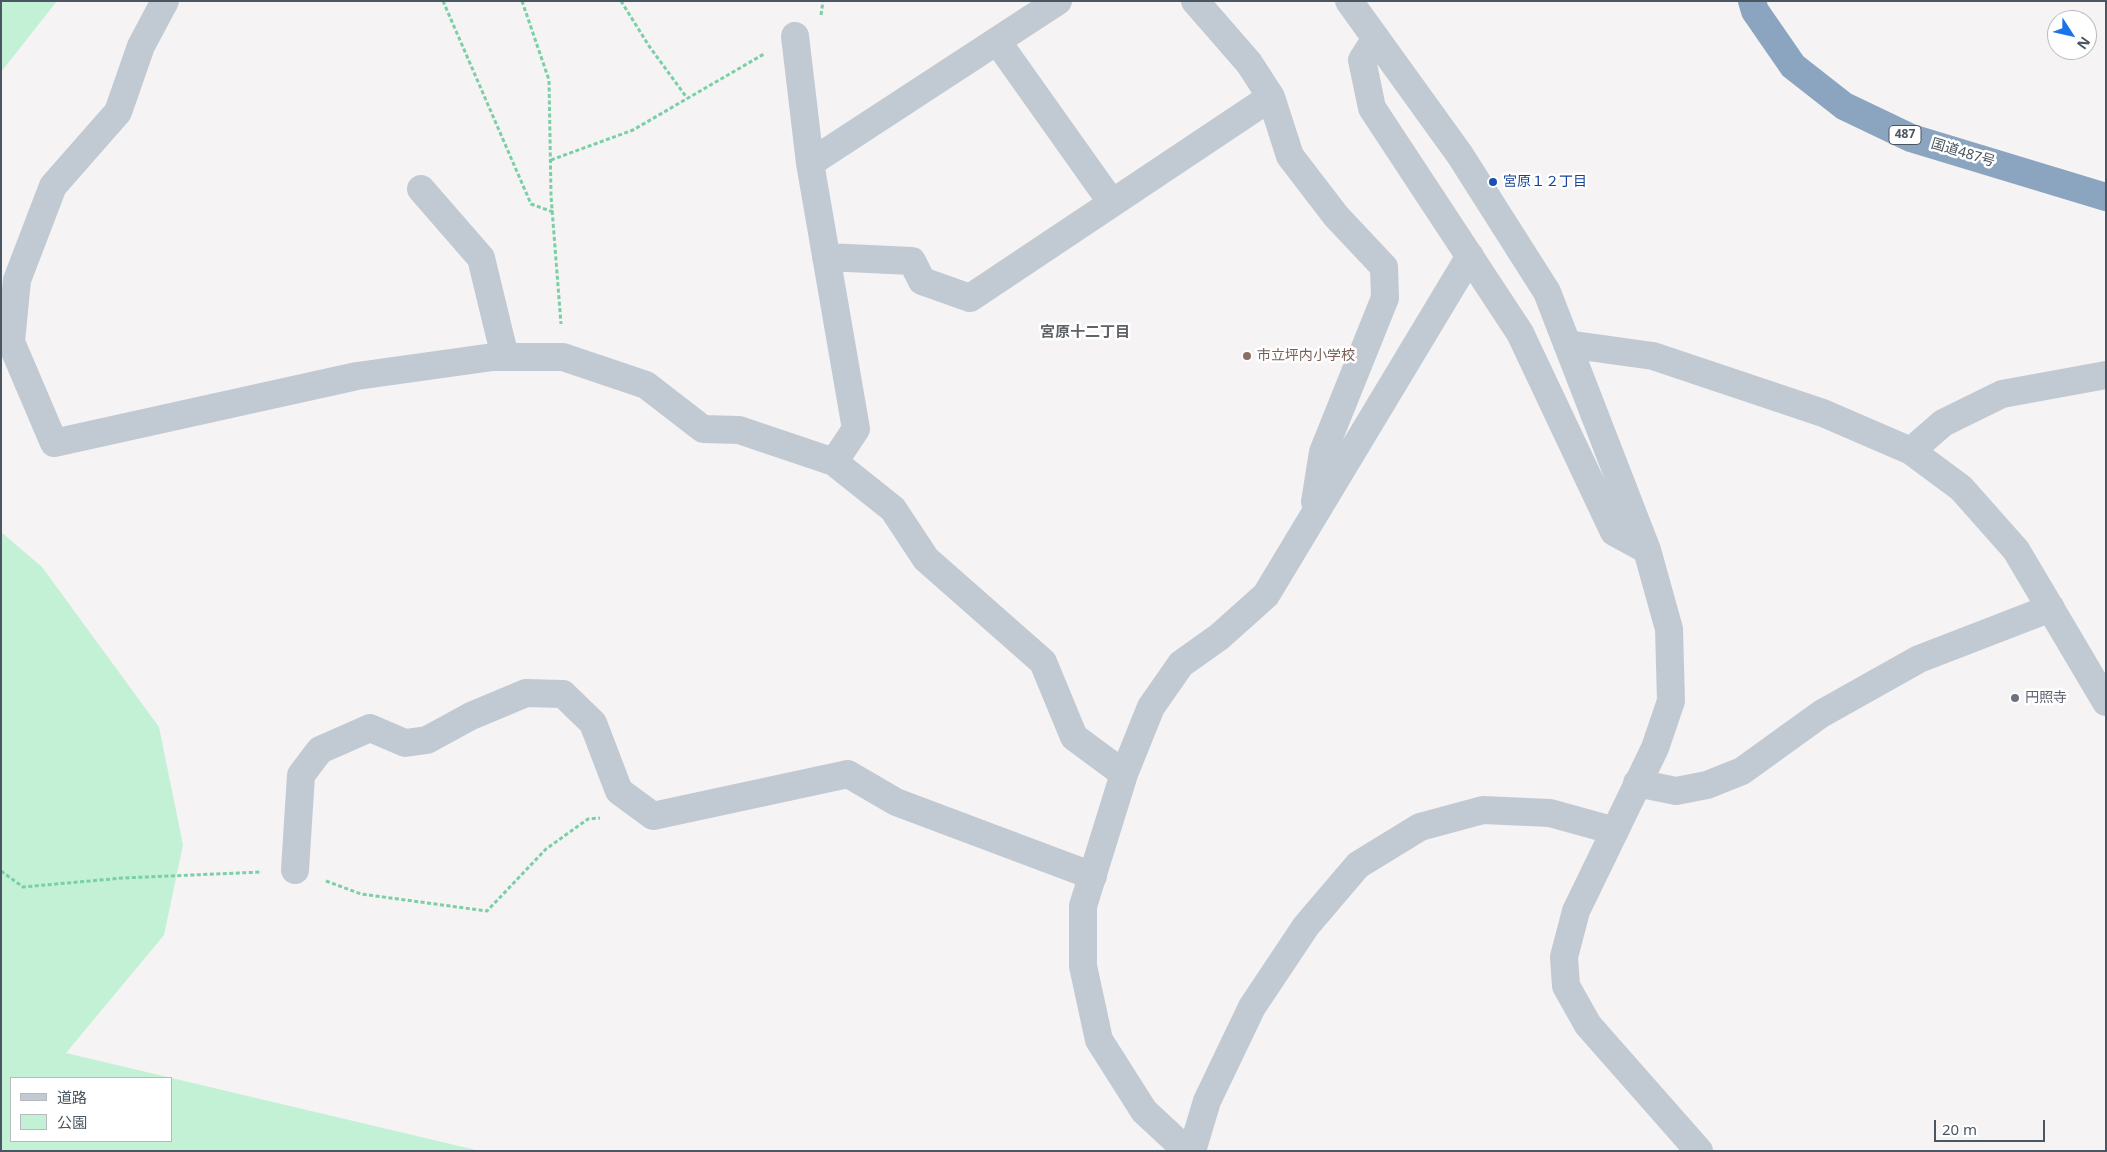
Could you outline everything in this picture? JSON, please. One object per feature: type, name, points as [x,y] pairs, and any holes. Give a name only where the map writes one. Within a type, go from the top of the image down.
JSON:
[{"type":"highway","name":"国道487号","points":[[1752,1],[1755,11],[1794,66],[1844,106],[1911,138],[2106,197]]},
{"type":"street","points":[[165,1],[141,46],[118,112],[53,186],[17,280],[11,342],[54,443],[357,376],[493,357],[563,357],[646,385],[703,429],[739,430],[834,462],[893,509],[926,558],[1043,662],[1074,737],[1124,774]]},
{"type":"street","points":[[810,163],[1058,1]]},
{"type":"street","points":[[1195,1],[1249,63],[1271,97],[1290,156],[1336,216],[1384,267],[1385,298],[1323,452],[1312,518]]},
{"type":"street","points":[[1349,1],[1460,155],[1548,292],[1646,550],[1669,629],[1671,701],[1655,748],[1576,912],[1564,957],[1566,986],[1588,1025],[1699,1151]]},
{"type":"street","points":[[795,36],[810,163],[856,429],[834,462]]},
{"type":"street","points":[[1376,38],[1362,60],[1372,108],[1520,332],[1614,532],[1646,550]]},
{"type":"street","points":[[997,41],[1112,203]]},
{"type":"street","points":[[826,257],[912,261],[922,281],[970,298],[1271,97]]},
{"type":"street","points":[[422,189],[480,258],[505,357]]},
{"type":"street","points":[[1187,1151],[1144,1111],[1099,1040],[1083,966],[1083,906],[1124,774],[1151,707],[1181,664],[1219,637],[1266,595],[1470,256]]},
{"type":"street","points":[[1567,344],[1653,356],[1823,413],[1911,451],[1961,488],[2016,550],[2106,702]]},
{"type":"street","points":[[1911,451],[1943,423],[2002,394],[2106,375]]},
{"type":"street","points":[[1638,784],[1676,790],[1707,785],[1742,770],[1821,714],[1920,659],[2051,608]]},
{"type":"street","points":[[296,870],[301,775],[320,750],[370,728],[405,743],[427,740],[471,716],[526,693],[563,694],[593,723],[619,791],[653,816],[848,774],[896,802],[1093,876]]},
{"type":"street","points":[[1192,1151],[1207,1101],[1252,1007],[1306,926],[1358,865],[1420,827],[1483,810],[1550,813],[1615,831]]},
{"type":"path","points":[[443,1],[531,204],[553,212]]},
{"type":"path","points":[[522,1],[549,80],[553,212],[563,357]]},
{"type":"path","points":[[621,1],[649,46],[687,98]]},
{"type":"path","points":[[551,160],[633,130],[795,36],[822,15],[823,1]]},
{"type":"path","points":[[1,871],[23,887],[123,878],[296,870],[361,894],[487,912],[546,849],[588,819],[653,816]]},
{"type":"green space","points":[[1,1],[57,1],[1,72]]},
{"type":"green space","points":[[1,532],[42,567],[159,727],[183,845],[164,935],[66,1053],[167,1077],[10,1077],[10,1142],[172,1142],[172,1078],[480,1151],[1,1151]]},
{"type":"place","name":"宮原１２丁目","points":[[1493,182]]},
{"type":"place","name":"市立坪内小学校","points":[[1247,356]]},
{"type":"place","name":"円照寺","points":[[2015,698]]},
{"type":"district","name":"宮原十二丁目","points":[[1085,333]]}]
